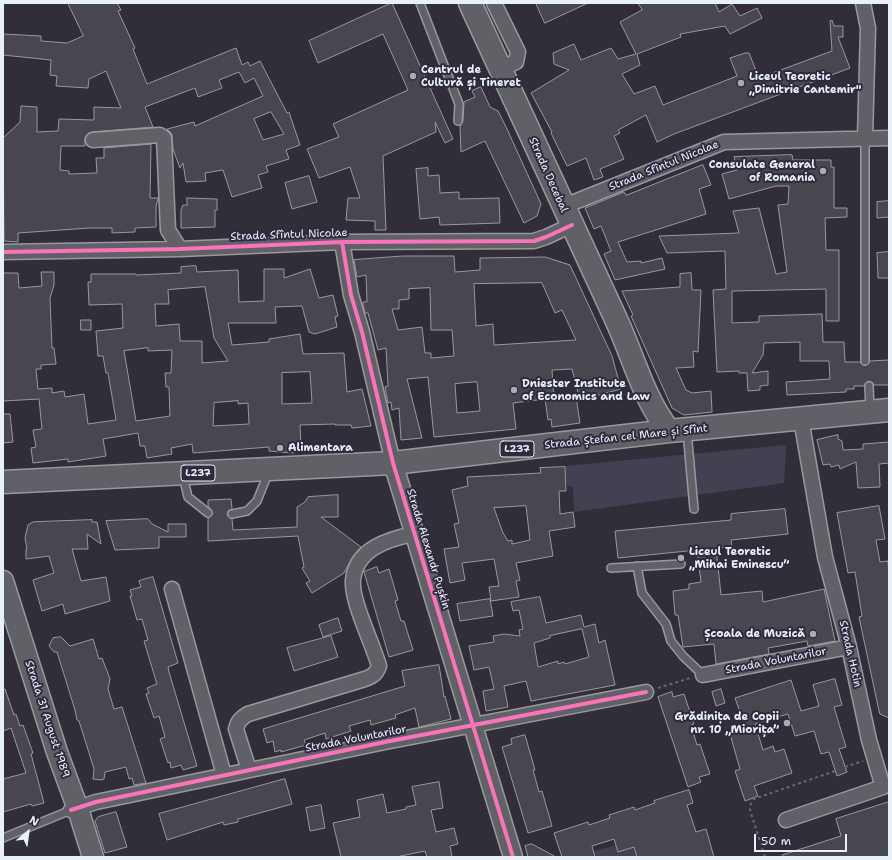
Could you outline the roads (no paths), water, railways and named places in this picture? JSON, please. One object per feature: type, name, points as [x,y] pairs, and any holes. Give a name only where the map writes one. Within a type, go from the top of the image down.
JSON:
[{"type":"main road","name":"Strada Decebal","points":[[470,3],[567,216],[618,322],[656,415],[678,431]]},
{"type":"main road","name":"Strada Ștefan cel Mare și Sfînt","points":[[3,482],[393,463],[678,431],[880,411]]},
{"type":"main road","name":"Strada 31 August 1989","points":[[3,581],[74,810],[93,857]]},
{"type":"street","points":[[494,3],[518,52],[516,62],[500,69]]},
{"type":"street","points":[[863,3],[868,28],[865,138]]},
{"type":"street","points":[[93,140],[160,135],[164,138],[168,230],[180,249]]},
{"type":"street","name":"Strada Sfîntul Nicolae","points":[[3,252],[180,249],[342,242],[534,241],[546,237],[567,216],[724,142],[889,138]]},
{"type":"street","name":"Strada Alexandr Pușkin","points":[[342,242],[351,295],[364,340],[393,463],[513,857]]},
{"type":"street","name":"Strada Hotin","points":[[786,820],[886,786],[874,758],[849,647],[825,557],[801,419]]},
{"type":"street","points":[[249,770],[236,729],[237,723],[242,717],[365,679],[373,676],[377,671],[379,666],[355,598],[353,580],[358,566],[367,553],[376,546],[395,537],[414,534]]},
{"type":"street","points":[[172,589],[224,775]]},
{"type":"street","name":"Strada Voluntarilor","points":[[703,675],[849,647]]},
{"type":"street","name":"Strada Voluntarilor","points":[[74,810],[96,802],[224,775],[646,692]]},
{"type":"lane","points":[[420,3],[459,104],[458,121]]},
{"type":"lane","points":[[865,138],[865,361]]},
{"type":"lane","points":[[869,386],[880,411]]},
{"type":"lane","points":[[678,431],[694,509]]},
{"type":"lane","points":[[232,514],[247,511],[257,501],[269,470]]},
{"type":"lane","points":[[183,474],[188,497],[196,506],[208,513]]},
{"type":"lane","points":[[611,568],[681,564]]},
{"type":"lane","points":[[637,566],[642,593],[666,624],[671,641],[683,656],[703,675]]},
{"type":"lane","name":"Strada Voluntarilor","points":[[3,838],[74,810]]},
{"type":"place","name":"Centrul de Cultură și Tineret","points":[[413,76]]},
{"type":"place","name":"Liceul Teoretic „Dimitrie Cantemir\"","points":[[741,83]]},
{"type":"place","name":"Consulate General of Romania","points":[[823,171]]},
{"type":"place","name":"Dniester Institute of Economics and Law","points":[[514,390]]},
{"type":"place","name":"Alimentara","points":[[280,448]]},
{"type":"place","name":"Liceul Teoretic „Mihai Eminescu”","points":[[681,558]]},
{"type":"place","name":"Școala de Muzică","points":[[813,634]]},
{"type":"place","name":"Grădinița de Copii nr. 10 „Miorița”","points":[[787,723]]}]
